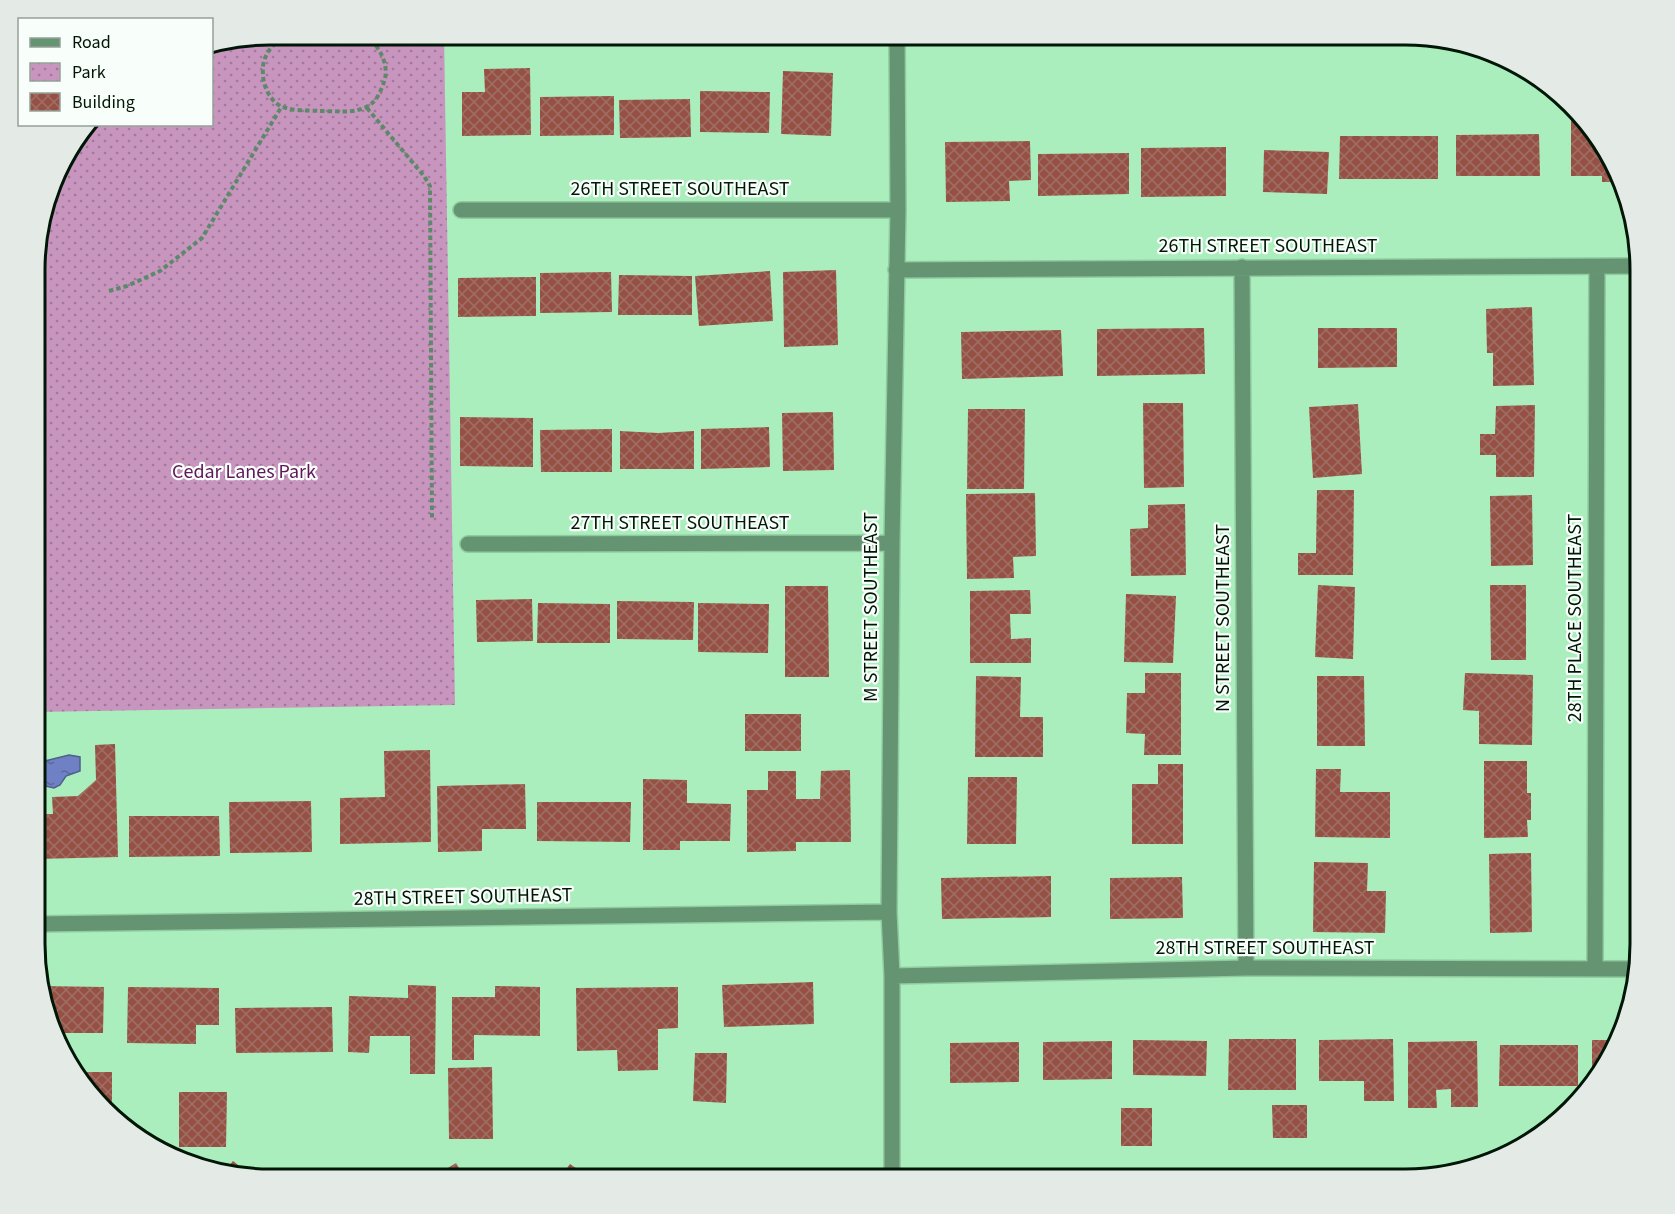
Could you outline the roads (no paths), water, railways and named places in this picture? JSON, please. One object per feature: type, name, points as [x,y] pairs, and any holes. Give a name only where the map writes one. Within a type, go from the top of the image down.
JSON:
[{"type":"street","name":"M STREET SOUTHEAST","points":[[892,1169],[890,912],[892,543],[898,210],[897,45]]},
{"type":"street","name":"26TH STREET SOUTHEAST","points":[[462,210],[898,210]]},
{"type":"street","name":"26TH STREET SOUTHEAST","points":[[896,270],[1630,266]]},
{"type":"street","name":"N STREET SOUTHEAST","points":[[1242,267],[1246,968]]},
{"type":"street","name":"28TH PLACE SOUTHEAST","points":[[1595,969],[1597,267]]},
{"type":"street","name":"27TH STREET SOUTHEAST","points":[[468,544],[892,543]]},
{"type":"street","name":"28TH STREET SOUTHEAST","points":[[45,924],[890,912]]},
{"type":"street","name":"28TH STREET SOUTHEAST","points":[[892,976],[1246,968],[1629,969]]},
{"type":"water","points":[[69,755],[80,757],[80,771],[66,776],[60,785],[54,788],[45,786],[45,761]]},
{"type":"park label","name":"Cedar Lanes Park","points":[[244,472]]}]
